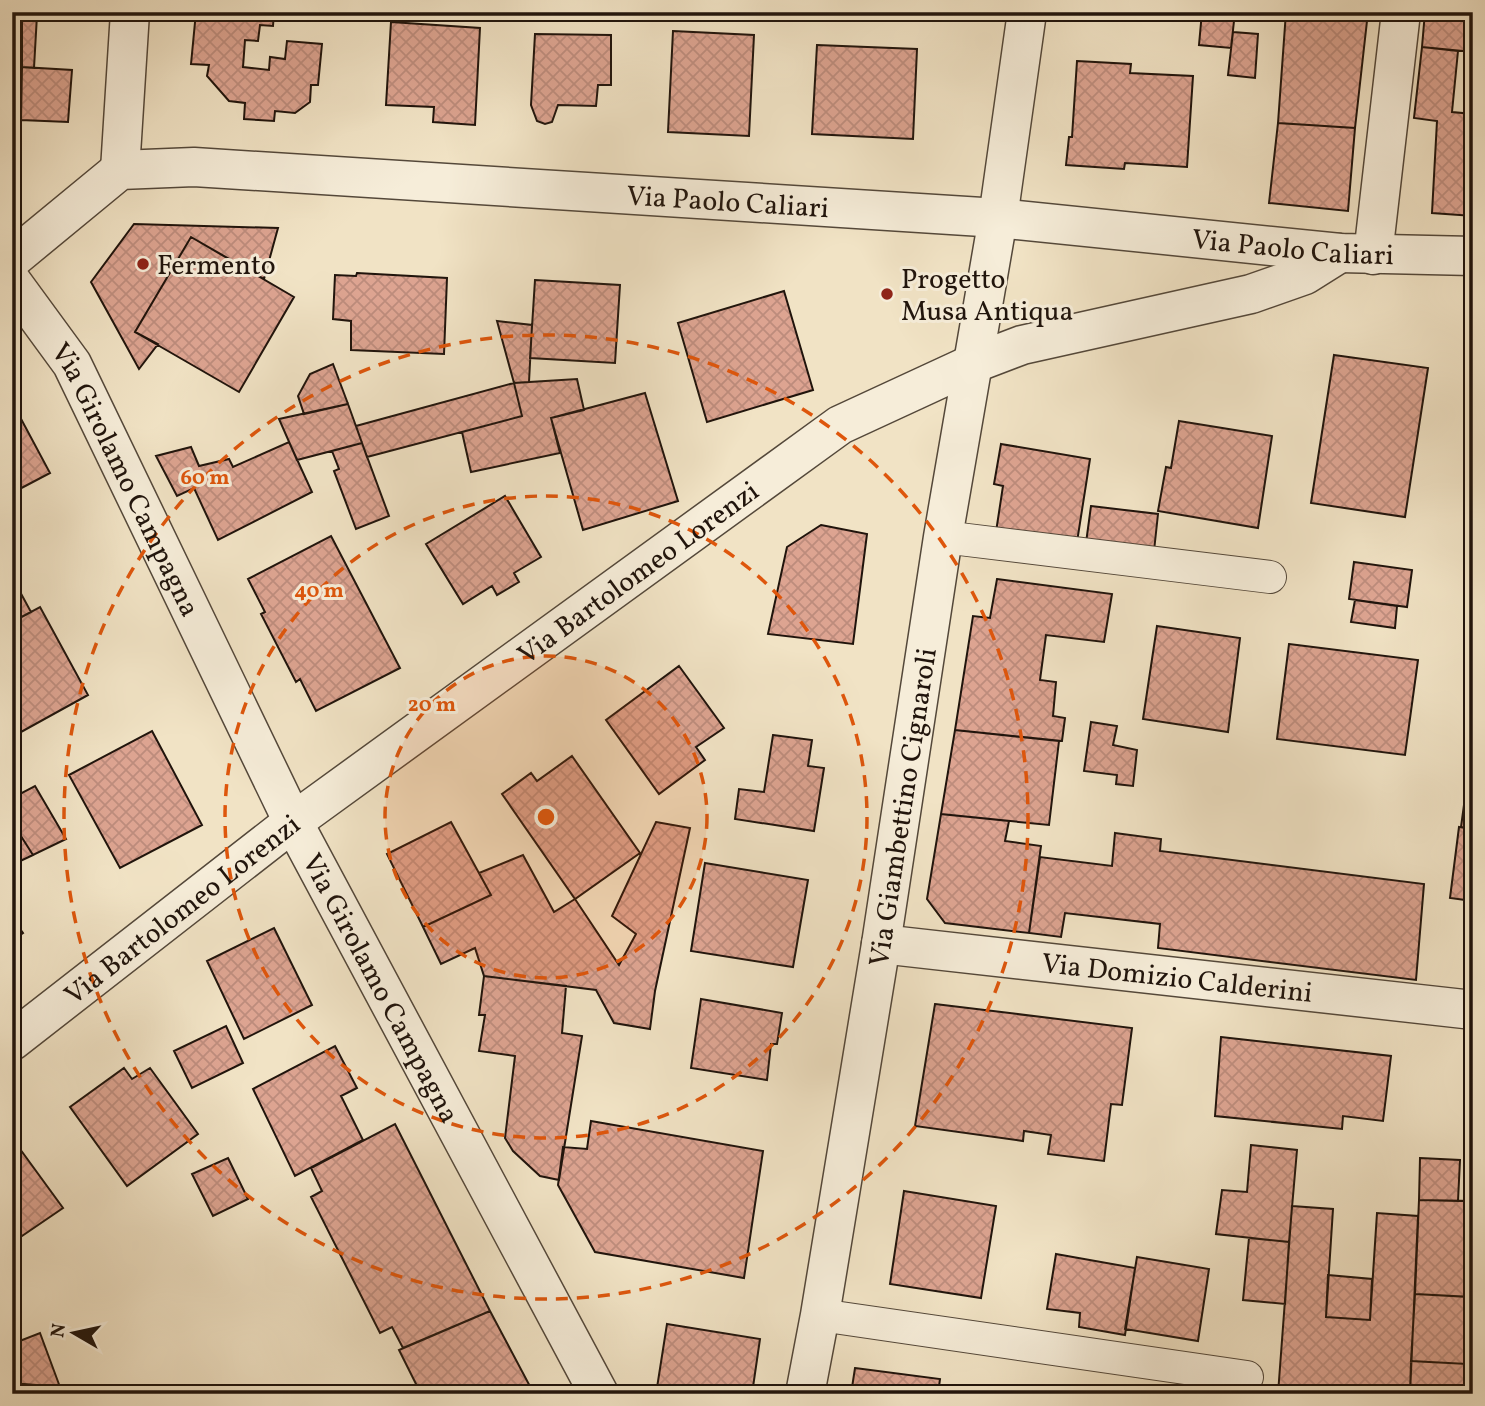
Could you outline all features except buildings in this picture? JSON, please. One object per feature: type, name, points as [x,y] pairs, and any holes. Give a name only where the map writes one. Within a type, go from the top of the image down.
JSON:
[{"type":"street","points":[[12,259],[120,170],[130,12]]},
{"type":"street","name":"Via Giambettino Cignaroli","points":[[805,1394],[881,944],[943,537],[998,218],[1027,12]]},
{"type":"street","points":[[1357,254],[1401,12]]},
{"type":"street","name":"Via Paolo Caliari","points":[[120,170],[194,167],[998,218],[1357,254],[1473,256]]},
{"type":"street","name":"Via Bartolomeo Lorenzi","points":[[12,1041],[293,821],[839,425],[972,364],[1022,345],[1251,294],[1357,254]]},
{"type":"street","name":"Via Girolamo Campagna","points":[[12,282],[72,364],[293,821],[599,1394]]},
{"type":"street","name":"Via Domizio Calderini","points":[[881,944],[1473,1010]]},
{"type":"lane","points":[[943,537],[1270,578]]},
{"type":"lane","points":[[820,1315],[1247,1377]]},
{"type":"place","name":"Fermento","points":[[143,264]]},
{"type":"place","name":"Progetto Musa Antiqua","points":[[887,294]]}]
